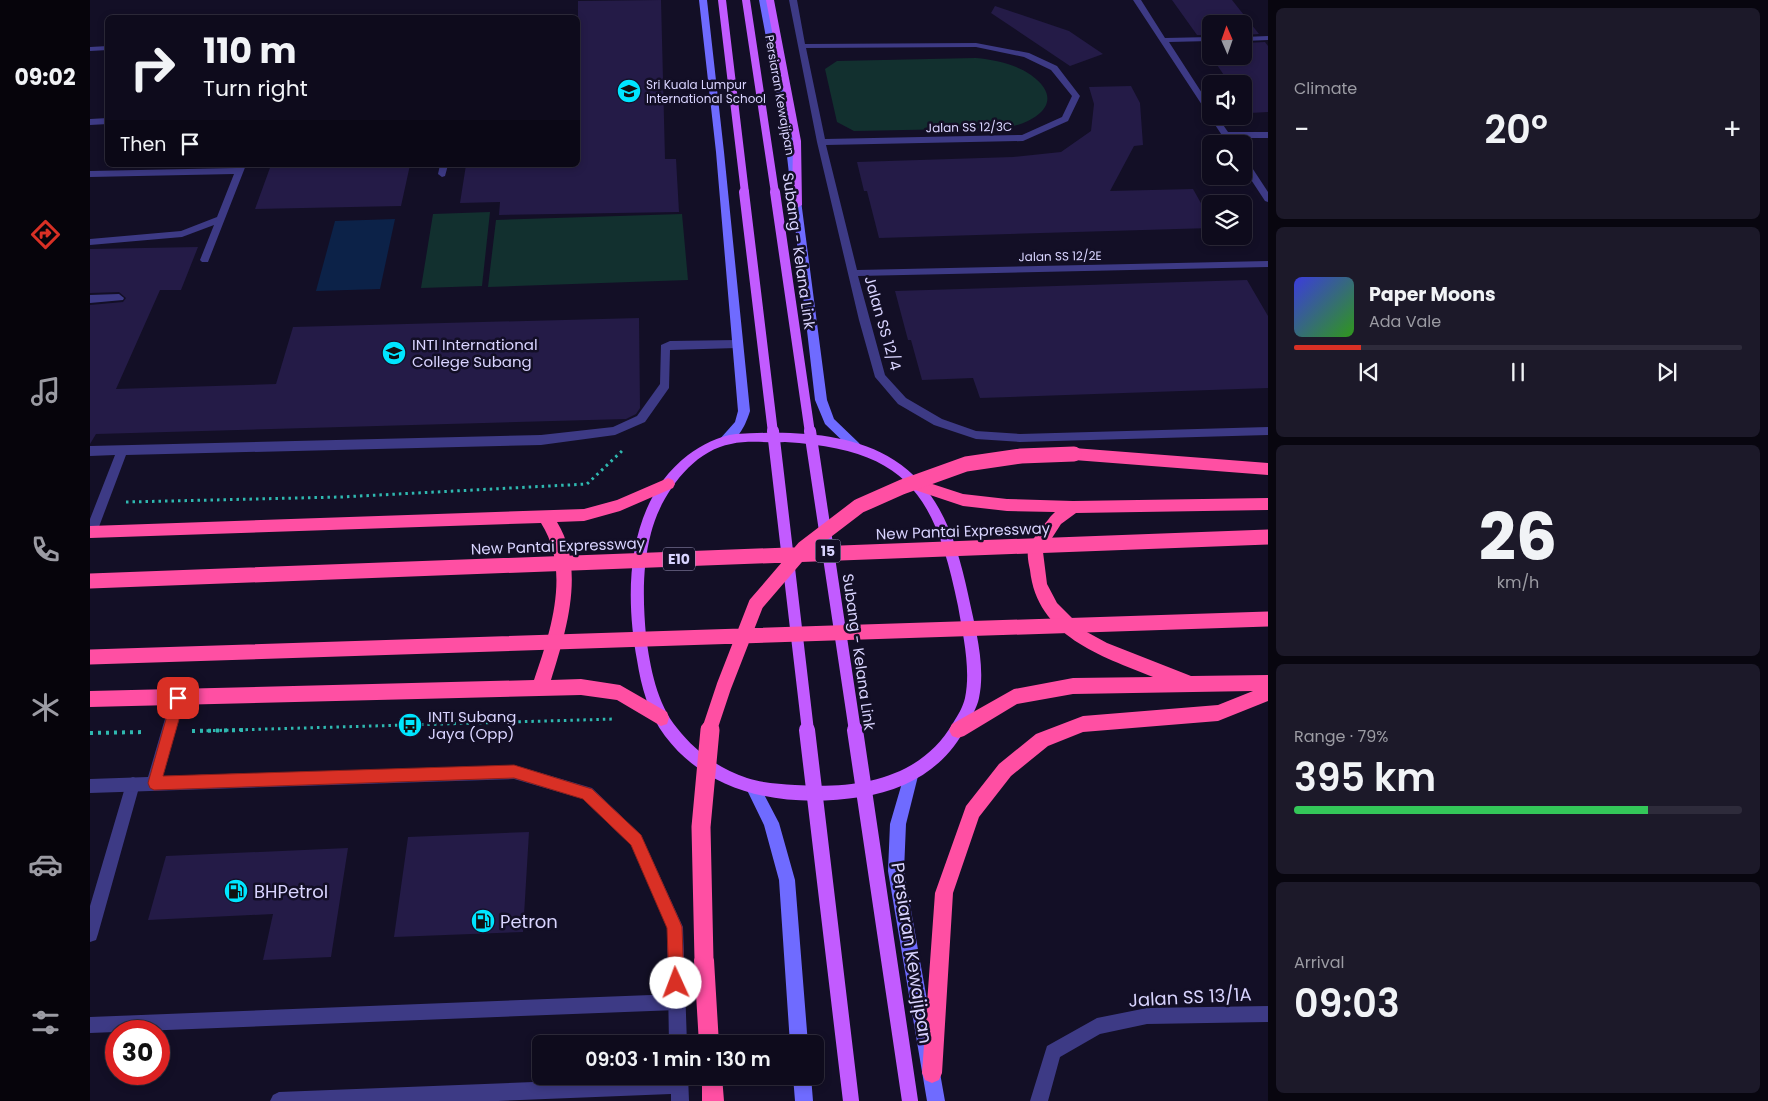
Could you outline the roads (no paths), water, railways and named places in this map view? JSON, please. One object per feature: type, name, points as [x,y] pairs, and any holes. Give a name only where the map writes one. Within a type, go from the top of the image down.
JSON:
[{"type":"highway","points":[[709,1035],[704,960],[701,827],[708,735],[724,686],[756,604],[804,548],[859,506],[902,487],[966,464],[1021,456],[1074,454],[1268,469]]},
{"type":"highway","points":[[90,532],[584,514],[620,505],[668,484]]},
{"type":"highway","points":[[917,485],[963,500],[1007,505],[1268,504]]},
{"type":"highway","points":[[1074,506],[1056,520],[1035,551],[1039,585],[1051,608],[1079,636],[1101,648],[1192,684]]},
{"type":"highway","points":[[540,688],[552,652],[562,602],[564,563],[556,534],[545,516]]},
{"type":"highway","name":"New Pantai Expressway","points":[[90,581],[1268,537]]},
{"type":"highway","points":[[90,657],[1268,619]]},
{"type":"highway","points":[[958,730],[1014,697],[1073,686],[1268,683]]},
{"type":"highway","points":[[90,699],[581,687],[620,693],[661,718]]},
{"type":"highway","points":[[932,1073],[944,892],[972,812],[1005,770],[1042,740],[1083,724],[1218,713],[1268,693]]},
{"type":"highway","points":[[712,1085],[713,1101]]},
{"type":"main road","points":[[703,0],[721,161],[744,411],[740,424],[725,440],[686,462],[668,484],[648,521],[639,568],[638,614],[644,659],[651,691],[661,718],[677,739],[698,761],[752,788],[830,793],[866,790],[911,776],[944,750],[958,730],[971,700],[974,673],[969,631],[960,585],[942,527],[929,501],[917,485],[892,466],[855,446],[814,439],[725,440]]},
{"type":"main road","points":[[722,0],[851,1101]]},
{"type":"main road","name":"Subang - Kelana Link","points":[[746,0],[910,1101]]},
{"type":"main road","name":"Persiaran Kewajipan","points":[[763,0],[789,139],[820,400],[829,421],[855,446]]},
{"type":"main road","points":[[770,0],[797,141],[797,205]]},
{"type":"main road","name":"Persiaran Kewajipan","points":[[911,776],[898,824],[896,871],[936,1101]]},
{"type":"main road","points":[[752,788],[771,823],[787,880],[798,1035]]},
{"type":"main road","points":[[803,1085],[804,1101]]},
{"type":"street","name":"Jalan SS 12/4","points":[[794,0],[801,46],[821,142],[864,320],[880,377],[902,401],[938,422],[976,435],[1020,438],[1268,431]]},
{"type":"street","points":[[1137,0],[1202,99]]},
{"type":"street","points":[[1252,39],[1268,38]]},
{"type":"street","points":[[1163,40],[1202,39]]},
{"type":"street","name":"Jalan SS 12/3C","points":[[801,46],[976,44],[1026,55],[1054,68],[1076,96],[1066,119],[1023,138],[821,142]]},
{"type":"street","points":[[90,49],[105,48]]},
{"type":"street","points":[[90,122],[105,121]]},
{"type":"street","points":[[1252,135],[1268,135]]},
{"type":"street","points":[[90,174],[241,168],[205,260]]},
{"type":"street","points":[[1252,174],[1268,199]]},
{"type":"street","points":[[90,242],[182,234],[220,219]]},
{"type":"street","name":"Jalan SS 12/2E","points":[[853,273],[1268,264]]},
{"type":"street","points":[[90,299],[119,298]]},
{"type":"street","points":[[90,451],[541,440],[615,431],[641,419],[665,385],[665,348],[670,345],[737,344]]},
{"type":"street","points":[[90,532],[122,450]]},
{"type":"street","points":[[154,783],[178,698]]},
{"type":"street","points":[[90,786],[514,772],[587,794],[636,840],[675,927],[678,1035]]},
{"type":"street","points":[[90,934],[133,784]]},
{"type":"street","points":[[90,1025],[677,1002]]},
{"type":"street","name":"Jalan SS 13/1A","points":[[1039,1101],[1053,1052],[1097,1026],[1146,1016],[1268,1014]]},
{"type":"street","points":[[279,1101],[679,1087]]},
{"type":"water","points":[[395,219],[380,289],[316,291],[335,221]]},
{"type":"place","name":"Sri Kuala Lumpur International School","points":[[629,91]]},
{"type":"place","name":"INTI International College Subang","points":[[394,353]]},
{"type":"place","name":"INTI Subang Jaya (Opp)","points":[[410,725]]},
{"type":"place","name":"BHPetrol","points":[[236,891]]},
{"type":"place","name":"Petron","points":[[483,921]]}]
